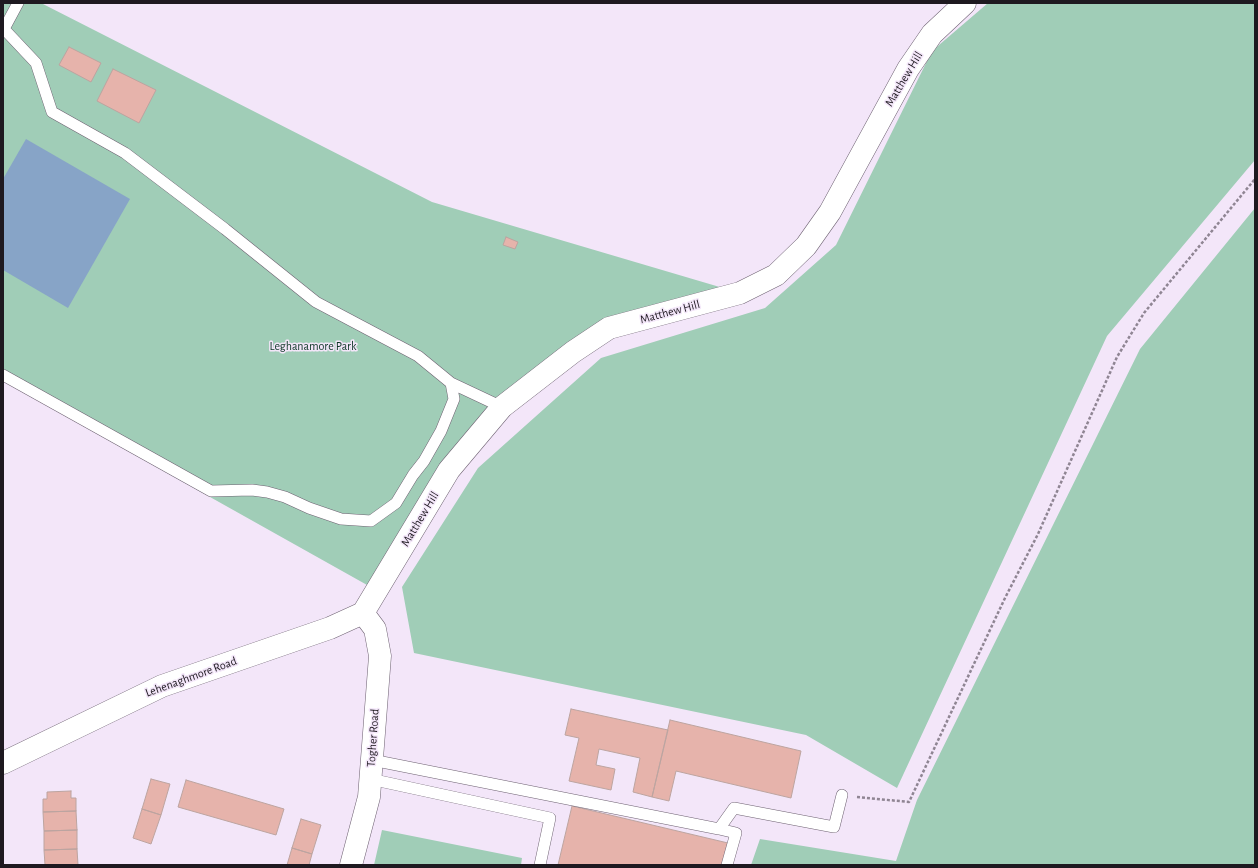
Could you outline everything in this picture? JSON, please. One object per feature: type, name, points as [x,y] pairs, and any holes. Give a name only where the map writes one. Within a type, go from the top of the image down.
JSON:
[{"type":"street","name":"Matthew Hill","points":[[363,613],[449,470],[502,407],[572,352],[609,328],[740,293],[776,275],[806,246],[830,212],[908,68],[932,34],[965,3]]},
{"type":"street","name":"Lehenaghmore Road","points":[[3,763],[162,686],[330,628],[363,613]]},
{"type":"street","name":"Togher Road","points":[[351,865],[369,797],[380,656],[375,629],[363,613]]},
{"type":"lane","points":[[18,3],[4,29],[36,63],[52,112],[125,153],[225,229],[316,302],[418,356],[451,383],[502,407]]},
{"type":"lane","points":[[3,375],[211,491],[252,490],[268,492],[285,497],[309,508],[341,519],[371,521],[396,503],[424,461],[441,431],[454,399],[451,383]]},
{"type":"lane","points":[[371,770],[736,833],[727,865]]},
{"type":"lane","points":[[371,770],[550,818],[540,865]]},
{"type":"lane","points":[[719,829],[734,808],[834,827],[842,795]]},
{"type":"path","points":[[842,795],[909,802],[1005,598],[1038,534],[1117,357],[1144,313],[1255,179]]},
{"type":"green space","name":"Leghanamore Park","points":[[3,3],[41,3],[432,202],[740,293],[609,328],[502,407],[376,590],[3,381]]},
{"type":"green space","points":[[988,3],[1255,3],[1255,160],[1107,336],[897,788],[806,735],[414,653],[402,587],[478,468],[601,358],[765,308],[836,245],[932,51]]},
{"type":"green space","points":[[1255,208],[1255,865],[751,865],[760,839],[896,861],[917,800],[1140,349]]},
{"type":"green space","points":[[382,830],[522,858],[521,865],[374,865]]},
{"type":"water","points":[[26,139],[130,199],[68,308],[3,270],[3,179]]},
{"type":"building","points":[[69,47],[101,63],[91,82],[59,65]]},
{"type":"building","points":[[113,69],[156,90],[139,123],[97,101]]},
{"type":"building","points":[[506,237],[518,242],[515,249],[503,245]]},
{"type":"building","points":[[571,709],[668,730],[652,797],[633,792],[640,758],[599,749],[596,765],[615,769],[611,790],[569,781],[579,738],[565,735]]},
{"type":"building","points":[[670,720],[801,751],[791,798],[676,771],[669,801],[652,797]]},
{"type":"building","points":[[151,779],[170,784],[161,815],[142,809]]},
{"type":"building","points":[[186,780],[284,809],[276,835],[178,807]]},
{"type":"building","points":[[71,791],[71,798],[76,798],[76,811],[43,812],[43,799],[47,799],[47,792]]},
{"type":"building","points":[[572,806],[728,843],[723,865],[558,865]]},
{"type":"building","points":[[142,809],[161,815],[151,844],[133,838]]},
{"type":"building","points":[[76,811],[77,830],[44,831],[43,812]]},
{"type":"building","points":[[301,819],[321,825],[312,854],[292,848]]},
{"type":"building","points":[[77,830],[77,849],[44,850],[44,831]]},
{"type":"building","points":[[292,848],[312,854],[309,865],[287,865]]},
{"type":"building","points":[[77,849],[78,865],[45,865],[44,850]]}]
